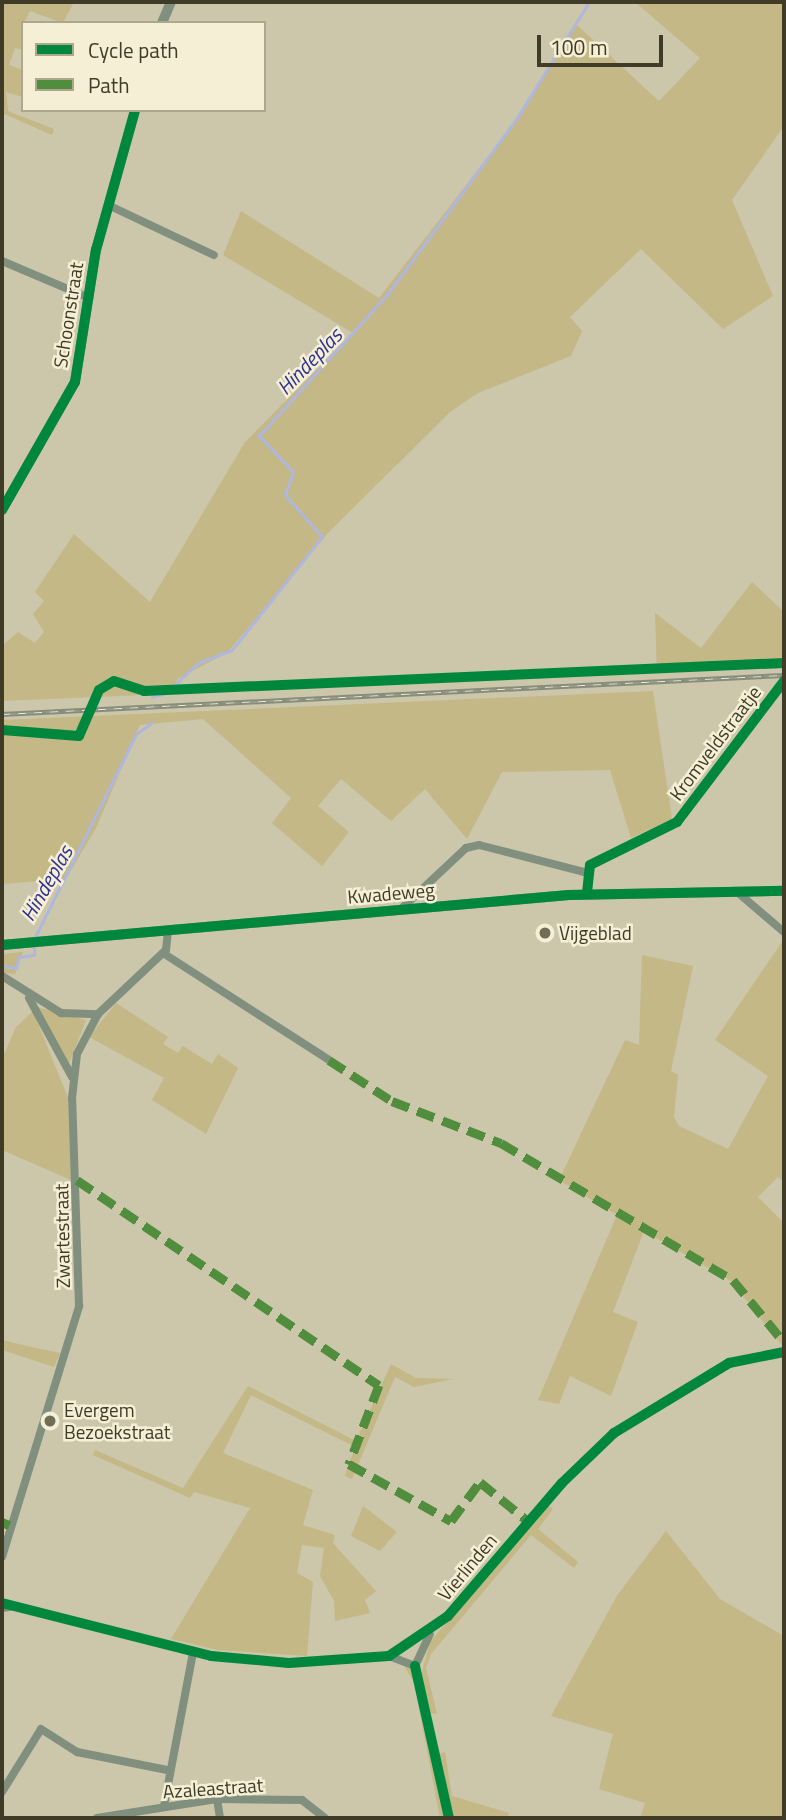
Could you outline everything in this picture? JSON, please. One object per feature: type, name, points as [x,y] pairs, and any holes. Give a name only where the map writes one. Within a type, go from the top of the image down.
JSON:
[{"type":"main road","name":"Kwadeweg","points":[[2,945],[587,893],[784,891]]},
{"type":"street","points":[[163,21],[171,2]]},
{"type":"street","name":"Schoonstraat","points":[[2,510],[69,400],[85,346],[89,298],[108,205],[134,112]]},
{"type":"street","points":[[108,205],[214,255]]},
{"type":"street","points":[[2,261],[89,298]]},
{"type":"street","name":"Kromveldstraatje","points":[[584,872],[605,855],[677,822],[782,684]]},
{"type":"street","name":"Kwadeweg","points":[[401,909],[466,848],[479,845],[584,872]]},
{"type":"street","points":[[584,872],[587,893]]},
{"type":"street","points":[[736,891],[784,932]]},
{"type":"street","points":[[72,1077],[98,1014],[163,953],[168,931]]},
{"type":"street","points":[[163,953],[329,1060]]},
{"type":"street","points":[[2,976],[29,998],[61,1013],[98,1014]]},
{"type":"street","name":"Zwartestraat","points":[[2,1558],[79,1306],[72,1077],[29,998]]},
{"type":"street","name":"Vierlinden","points":[[2,1606],[193,1653],[289,1663],[388,1656],[430,1634],[614,1433],[729,1363],[784,1352]]},
{"type":"street","points":[[430,1634],[415,1666],[449,1818]]},
{"type":"street","points":[[164,1806],[167,1770],[193,1653]]},
{"type":"street","points":[[388,1656],[415,1666]]},
{"type":"street","points":[[2,1792],[41,1729],[77,1752],[167,1770]]},
{"type":"street","points":[[217,1799],[220,1818]]},
{"type":"street","name":"Azaleastraat","points":[[97,1818],[217,1799],[302,1800],[325,1818]]},
{"type":"shaded area","points":[[2,2],[74,2],[64,21],[30,11],[25,21],[21,21],[21,50],[15,48],[9,65],[21,69],[21,96],[6,92],[8,111],[54,129],[52,135],[2,113]]},
{"type":"shaded area","points":[[635,2],[784,2],[784,126],[732,200],[773,296],[723,329],[641,249],[570,317],[582,331],[571,356],[478,393],[450,412],[328,533],[227,653],[179,678],[167,694],[2,701],[2,646],[18,632],[35,643],[44,632],[33,614],[44,601],[35,592],[74,534],[150,602],[245,442],[353,333],[223,255],[241,211],[379,298],[520,115],[577,25],[659,101],[700,58]]},
{"type":"shaded area","points":[[752,582],[784,612],[784,666],[657,673],[655,613],[701,648]]},
{"type":"shaded area","points":[[653,691],[672,819],[631,838],[610,770],[502,772],[467,839],[425,789],[391,821],[341,779],[318,806],[349,832],[322,866],[272,823],[291,798],[203,719],[140,725],[96,828],[66,879],[2,884],[2,720]]},
{"type":"shaded area","points":[[784,939],[784,1182],[778,1177],[758,1197],[784,1223],[784,1348],[731,1281],[644,1231],[613,1312],[638,1322],[611,1396],[570,1376],[559,1404],[538,1400],[617,1215],[559,1180],[625,1040],[639,1045],[642,955],[693,966],[671,1071],[678,1075],[674,1117],[679,1126],[728,1149],[768,1076],[715,1040]]},
{"type":"shaded area","points":[[23,952],[15,974],[2,973],[2,954]]},
{"type":"shaded area","points":[[116,1003],[168,1037],[163,1044],[178,1053],[183,1046],[212,1064],[218,1054],[238,1068],[206,1134],[152,1100],[164,1078],[89,1037]]},
{"type":"shaded area","points":[[37,1007],[86,1020],[69,1064]]},
{"type":"shaded area","points":[[33,1011],[68,1098],[71,1180],[2,1150],[2,1059],[16,1027]]},
{"type":"shaded area","points":[[2,1340],[60,1353],[54,1367],[2,1350]]},
{"type":"shaded area","points":[[391,1364],[416,1378],[453,1379],[414,1387],[395,1377],[352,1479],[345,1476],[355,1447],[251,1395],[223,1453],[313,1490],[303,1525],[335,1535],[333,1543],[376,1591],[365,1600],[370,1613],[335,1621],[334,1601],[320,1576],[324,1548],[302,1545],[297,1573],[313,1582],[307,1656],[218,1650],[171,1639],[250,1508],[194,1492],[190,1498],[93,1455],[95,1450],[183,1488],[248,1386],[356,1441]]},
{"type":"shaded area","points":[[548,1505],[553,1509],[538,1529],[578,1562],[574,1568],[531,1535],[431,1654],[426,1668],[437,1714],[431,1713],[421,1675],[430,1642]]},
{"type":"shaded area","points":[[363,1506],[397,1532],[380,1551],[351,1536]]},
{"type":"shaded area","points":[[666,1531],[720,1599],[784,1636],[784,1818],[640,1818],[645,1803],[599,1789],[613,1734],[551,1716],[618,1594]]},
{"type":"shaded area","points":[[404,1666],[413,1670],[435,1755],[445,1752],[452,1796],[509,1813],[507,1818],[440,1818],[414,1682]]},
{"type":"waterway","name":"Hindeplas","points":[[152,697],[166,693],[198,663],[232,650],[322,537],[285,495],[293,472],[259,436],[387,295],[517,118],[589,2]]},
{"type":"waterway","points":[[34,939],[136,734],[152,723]]},
{"type":"waterway","name":"Hindeplas","points":[[2,966],[16,968],[19,957],[34,955],[34,946]]},
{"type":"railway","points":[[2,714],[784,675]]},
{"type":"marked path","points":[[329,1060],[392,1101],[501,1143],[733,1280],[784,1342]]},
{"type":"marked path","points":[[77,1180],[379,1385],[349,1464],[451,1521],[480,1482],[529,1522]]},
{"type":"marked path","points":[[2,1522],[9,1525]]},
{"type":"cycle path","points":[[2,510],[75,382],[96,250],[134,112]]},
{"type":"cycle path","points":[[2,730],[79,736],[99,690],[114,681],[144,691],[784,663]]},
{"type":"cycle path","points":[[587,893],[590,865],[677,822],[784,681]]},
{"type":"cycle path","points":[[2,945],[569,895],[784,891]]},
{"type":"cycle path","points":[[2,1603],[211,1656],[289,1663],[389,1656],[448,1616],[562,1483],[614,1433],[729,1363],[784,1352]]},
{"type":"cycle path","points":[[415,1666],[449,1818]]},
{"type":"place","name":"Vijgeblad","points":[[545,933]]},
{"type":"place","name":"Evergem Bezoekstraat","points":[[50,1421]]}]
